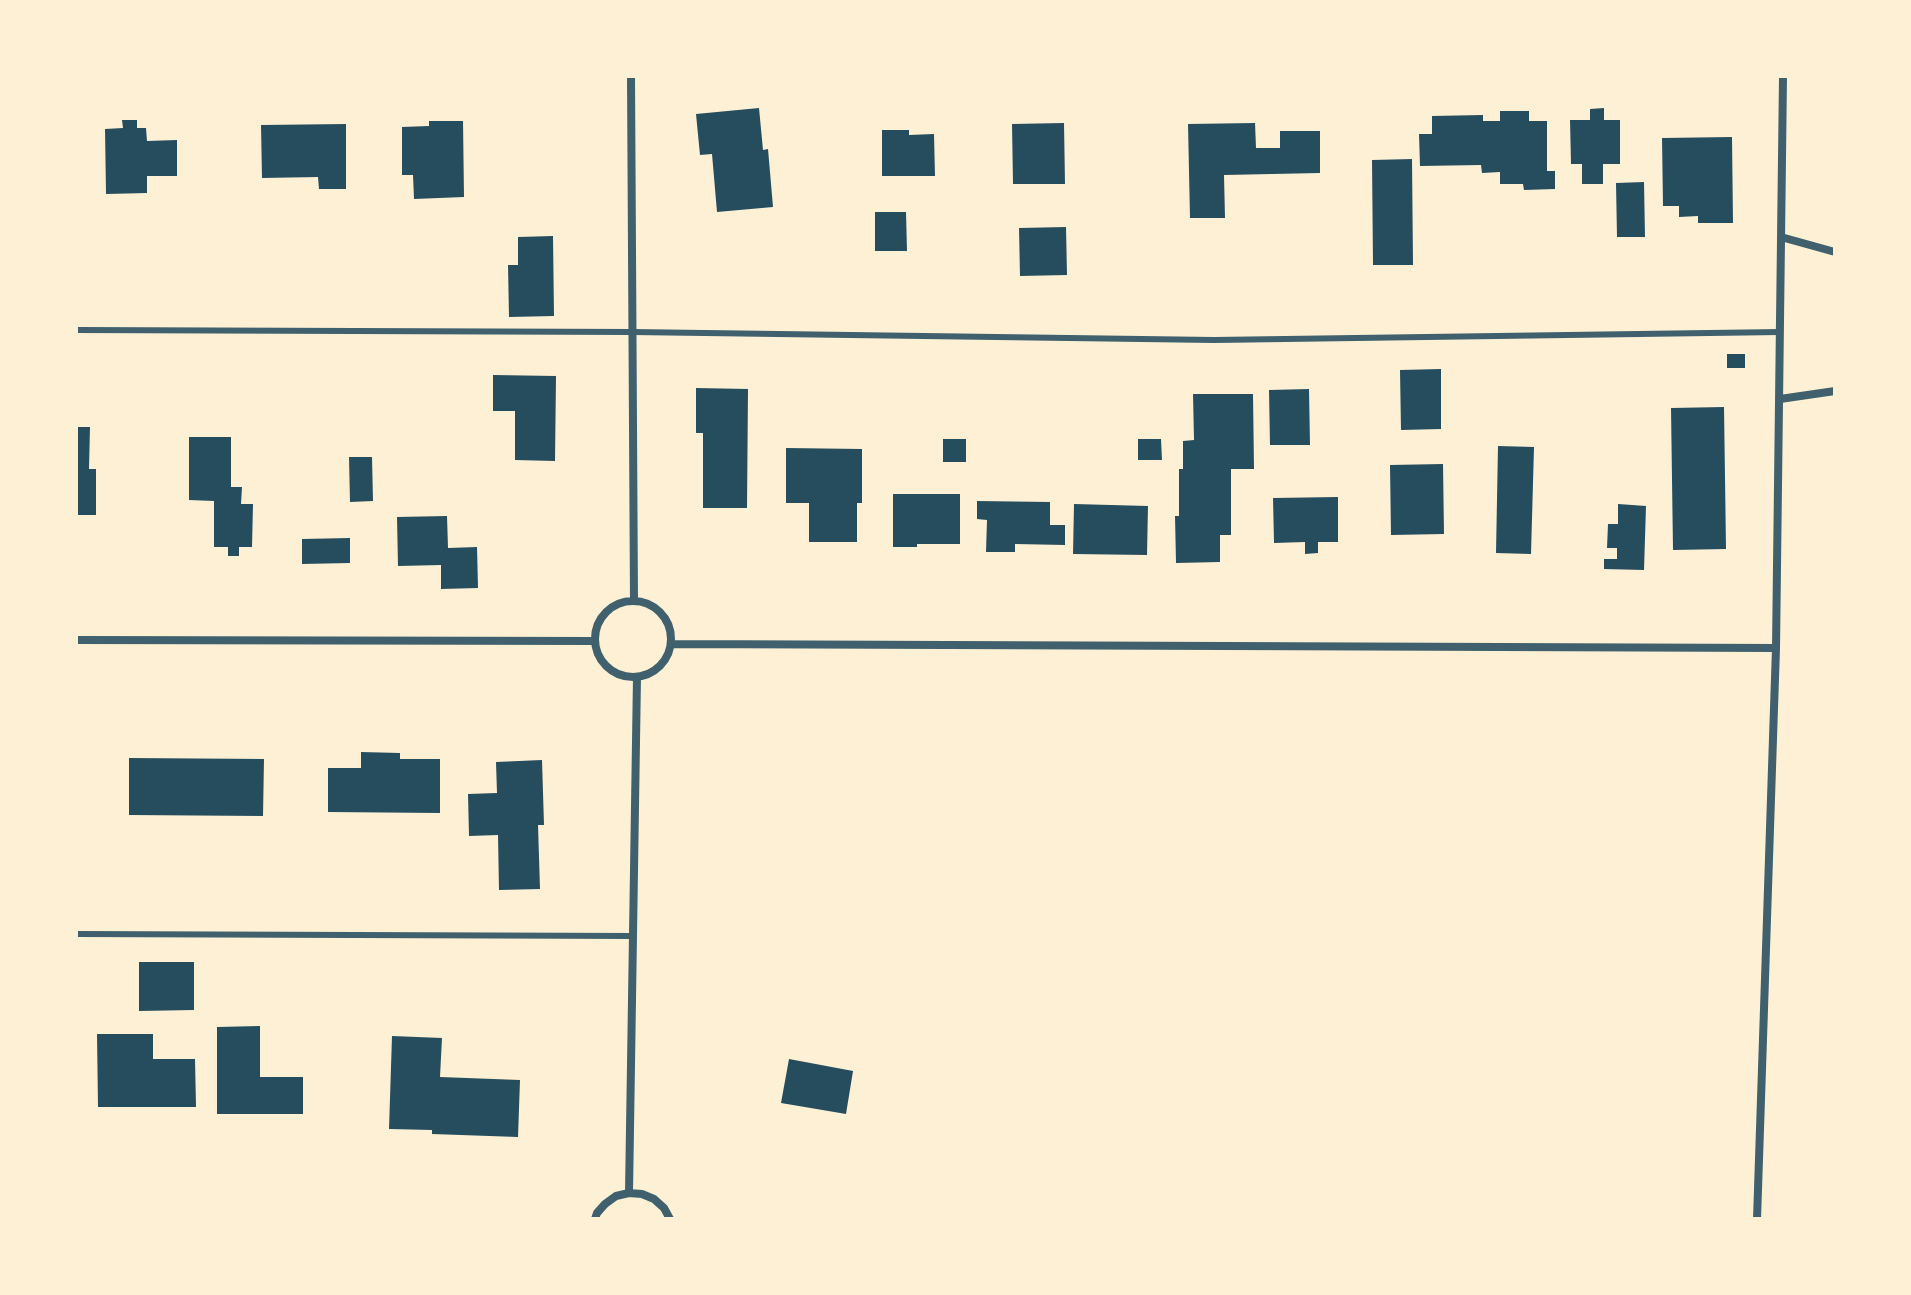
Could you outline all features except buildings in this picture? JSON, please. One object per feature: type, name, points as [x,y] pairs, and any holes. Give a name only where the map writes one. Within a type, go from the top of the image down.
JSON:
[{"type":"street","points":[[631,76],[634,601]]},
{"type":"street","points":[[1757,1219],[1776,648],[1783,76]]},
{"type":"street","points":[[1781,237],[1835,252]]},
{"type":"street","points":[[1780,399],[1835,391]]},
{"type":"street","points":[[634,601],[646,603],[666,619],[671,644],[659,666],[637,677],[614,672],[604,663],[595,641],[602,618],[610,609],[634,601]]},
{"type":"street","points":[[76,640],[595,641]]},
{"type":"street","points":[[671,644],[1776,648]]},
{"type":"street","points":[[629,1193],[637,677]]},
{"type":"street","points":[[595,1219],[605,1204],[616,1196],[629,1193],[654,1199],[670,1219]]},
{"type":"lane","points":[[76,330],[632,332],[1214,340],[1780,332]]},
{"type":"lane","points":[[76,934],[633,936]]}]
